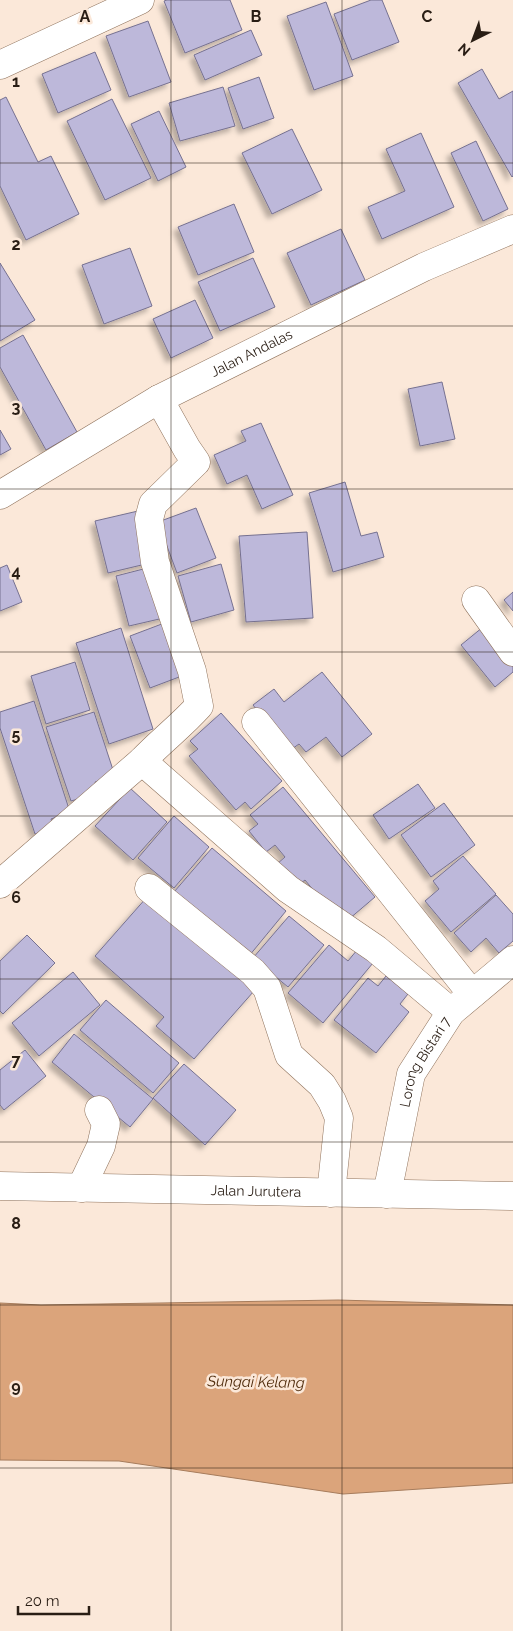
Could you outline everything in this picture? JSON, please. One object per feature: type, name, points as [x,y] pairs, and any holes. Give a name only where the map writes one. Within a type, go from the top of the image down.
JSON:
[{"type":"street","points":[[0,65],[140,0]]},
{"type":"street","name":"Jalan Andalas","points":[[0,495],[159,399],[424,267],[513,229]]},
{"type":"street","points":[[0,884],[142,760],[199,706],[192,671],[155,562],[149,520],[152,504],[196,462],[159,399]]},
{"type":"street","points":[[476,600],[513,652]]},
{"type":"street","points":[[256,722],[472,994]]},
{"type":"street","points":[[142,760],[288,888],[376,949],[451,1012]]},
{"type":"street","points":[[150,888],[253,972],[267,988],[289,1055],[322,1085],[340,1118],[331,1193]]},
{"type":"street","name":"Lorong Bistari 7","points":[[387,1194],[412,1074],[451,1012],[513,960]]},
{"type":"street","points":[[81,1188],[101,1146],[106,1124],[99,1110]]},
{"type":"street","name":"Jalan Jurutera","points":[[0,1186],[513,1196]]},
{"type":"water","name":"Sungai Kelang","points":[[338,1300],[513,1305],[513,1483],[343,1494],[119,1461],[0,1460],[0,1303],[41,1305]]},
{"type":"building","points":[[230,0],[242,30],[185,53],[164,1]]},
{"type":"building","points":[[371,0],[382,0],[399,42],[352,60],[334,14]]},
{"type":"building","points":[[326,2],[353,76],[314,90],[287,16]]},
{"type":"building","points":[[148,21],[171,82],[129,97],[106,36]]},
{"type":"building","points":[[251,30],[262,55],[205,80],[194,55]]},
{"type":"building","points":[[95,52],[111,90],[58,113],[42,74]]},
{"type":"building","points":[[482,69],[499,99],[513,91],[512,177],[458,83]]},
{"type":"building","points":[[259,77],[274,118],[243,129],[228,88]]},
{"type":"building","points":[[223,87],[235,126],[180,141],[169,103]]},
{"type":"building","points":[[6,97],[38,162],[51,156],[79,214],[26,240],[0,186],[0,100]]},
{"type":"building","points":[[112,99],[151,178],[105,200],[67,121]]},
{"type":"building","points":[[159,111],[186,167],[158,181],[131,124]]},
{"type":"building","points":[[292,129],[322,190],[272,214],[242,153]]},
{"type":"building","points":[[421,133],[454,207],[382,239],[368,207],[405,191],[386,149]]},
{"type":"building","points":[[476,141],[508,209],[483,221],[451,153]]},
{"type":"building","points":[[234,204],[254,252],[198,275],[178,227]]},
{"type":"building","points":[[341,229],[365,280],[311,305],[287,253]]},
{"type":"building","points":[[130,248],[152,306],[104,324],[82,265]]},
{"type":"building","points":[[253,258],[275,307],[220,331],[198,282]]},
{"type":"building","points":[[0,263],[35,320],[0,341]]},
{"type":"building","points":[[195,300],[213,338],[171,358],[153,319]]},
{"type":"building","points":[[23,335],[77,432],[46,450],[0,367],[0,348]]},
{"type":"building","points":[[442,382],[455,439],[420,446],[408,389]]},
{"type":"building","points":[[261,423],[293,495],[262,509],[247,475],[227,484],[214,455],[246,441],[241,431]]},
{"type":"building","points":[[0,430],[11,449],[0,455]]},
{"type":"building","points":[[345,482],[361,536],[377,532],[384,557],[333,572],[309,493]]},
{"type":"building","points":[[196,508],[216,558],[177,573],[158,522]]},
{"type":"building","points":[[138,511],[150,563],[108,573],[95,521]]},
{"type":"building","points":[[307,532],[313,618],[246,622],[239,536]]},
{"type":"building","points":[[221,564],[234,610],[191,622],[178,576]]},
{"type":"building","points":[[7,565],[22,602],[0,611],[0,568]]},
{"type":"building","points":[[155,566],[168,617],[129,626],[116,576]]},
{"type":"building","points":[[513,592],[513,611],[504,600]]},
{"type":"building","points":[[167,622],[187,674],[150,688],[130,636]]},
{"type":"building","points":[[483,627],[513,664],[513,672],[495,687],[461,645]]},
{"type":"building","points":[[121,628],[153,729],[109,744],[76,643]]},
{"type":"building","points":[[75,662],[90,710],[46,724],[31,676]]},
{"type":"building","points":[[322,672],[372,734],[342,757],[326,737],[306,752],[299,744],[289,751],[253,705],[274,689],[284,702]]},
{"type":"building","points":[[34,701],[70,812],[51,819],[54,828],[35,834],[0,728],[0,712]]},
{"type":"building","points":[[94,712],[115,776],[95,782],[99,793],[71,801],[46,727]]},
{"type":"building","points":[[221,713],[282,781],[251,809],[245,802],[236,810],[189,756],[198,749],[190,741]]},
{"type":"building","points":[[418,784],[435,808],[389,839],[373,815]]},
{"type":"building","points":[[283,787],[375,897],[342,925],[305,880],[296,887],[277,864],[285,857],[275,845],[266,852],[249,831],[258,824],[250,815]]},
{"type":"building","points":[[130,788],[167,822],[133,860],[95,826]]},
{"type":"building","points":[[444,803],[475,845],[431,877],[401,835]]},
{"type":"building","points":[[174,816],[209,847],[174,888],[138,858]]},
{"type":"building","points":[[212,848],[286,911],[249,956],[174,892]]},
{"type":"building","points":[[463,856],[496,894],[451,932],[425,901],[439,889],[433,881]]},
{"type":"building","points":[[496,895],[513,914],[513,941],[499,953],[486,938],[471,952],[454,933]]},
{"type":"building","points":[[147,897],[254,991],[194,1059],[156,1026],[164,1017],[95,956]]},
{"type":"building","points":[[289,916],[324,945],[288,987],[253,958]]},
{"type":"building","points":[[27,935],[55,963],[3,1014],[0,1011],[0,961]]},
{"type":"building","points":[[329,945],[348,961],[357,950],[373,963],[323,1023],[288,993]]},
{"type":"building","points":[[73,972],[100,1005],[39,1056],[12,1023]]},
{"type":"building","points":[[386,976],[408,994],[400,1004],[409,1012],[376,1053],[334,1020],[368,978],[378,986]]},
{"type":"building","points":[[106,1000],[179,1063],[153,1093],[80,1030]]},
{"type":"building","points":[[74,1034],[153,1099],[130,1127],[52,1062]]},
{"type":"building","points":[[25,1050],[46,1076],[4,1110],[0,1105],[0,1070]]},
{"type":"building","points":[[184,1064],[236,1110],[205,1145],[153,1098]]}]
